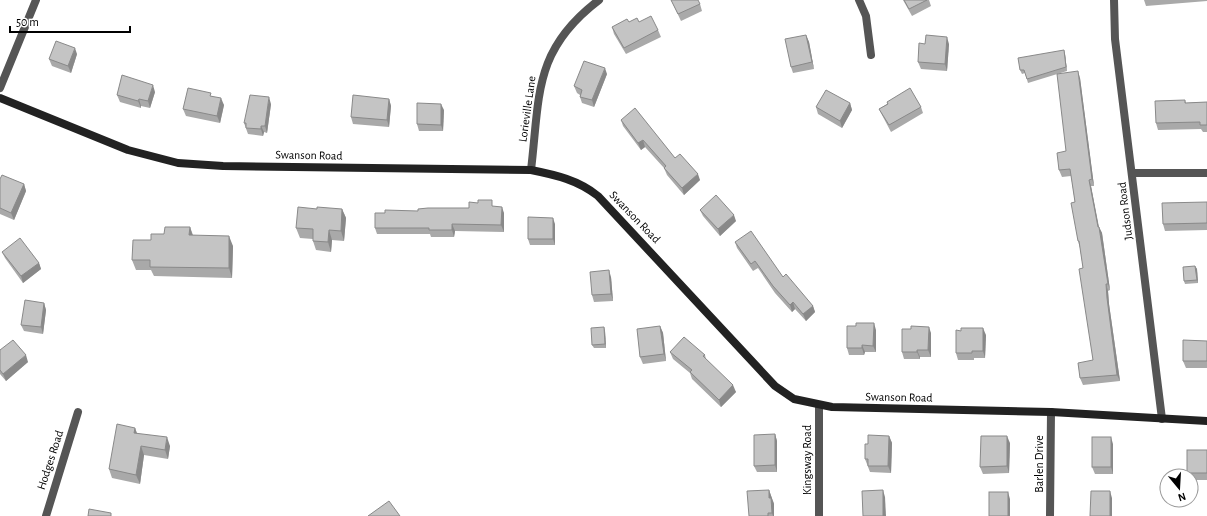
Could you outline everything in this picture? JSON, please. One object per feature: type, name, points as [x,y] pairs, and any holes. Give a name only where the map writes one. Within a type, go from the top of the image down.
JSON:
[{"type":"street","points":[[0,88],[36,0]]},
{"type":"street","name":"Lorieville Lane","points":[[531,170],[541,83],[546,65],[554,48],[566,30],[581,14],[599,0]]},
{"type":"street","points":[[859,0],[866,16],[871,55]]},
{"type":"street","name":"Judson Road","points":[[1114,0],[1115,39],[1133,173],[1162,419]]},
{"type":"street","name":"Swanson Road","points":[[0,98],[128,150],[178,163],[223,166],[531,170],[568,178],[593,192],[645,245],[775,386],[794,399],[819,405],[846,408],[1051,412],[1207,421]]},
{"type":"street","points":[[1133,173],[1207,173]]},
{"type":"street","name":"Kingsway Road","points":[[819,405],[819,516]]},
{"type":"street","name":"Hodges Road","points":[[46,516],[78,412]]},
{"type":"street","name":"Barlen Drive","points":[[1050,516],[1051,412]]},
{"type":"building","points":[[671,0],[698,0],[700,4],[678,14]]},
{"type":"building","points":[[904,0],[927,0],[909,9]]},
{"type":"building","points":[[651,16],[658,30],[624,48],[612,27],[627,19],[629,22],[637,18],[639,22]]},
{"type":"building","points":[[806,35],[812,62],[791,67],[785,39]]},
{"type":"building","points":[[926,35],[947,37],[945,64],[918,62],[919,43],[925,44]]},
{"type":"building","points":[[56,41],[75,48],[68,66],[49,59]]},
{"type":"building","points":[[1064,50],[1066,67],[1027,79],[1024,70],[1020,70],[1018,58]]},
{"type":"building","points":[[584,61],[605,68],[592,100],[580,97],[582,90],[574,86]]},
{"type":"building","points":[[1078,71],[1092,179],[1089,180],[1099,227],[1108,284],[1106,284],[1107,298],[1117,375],[1080,378],[1078,363],[1093,360],[1079,269],[1083,268],[1071,203],[1075,202],[1070,169],[1059,170],[1057,153],[1066,151],[1057,74]]},
{"type":"building","points":[[122,75],[153,85],[148,101],[139,99],[138,101],[117,95]]},
{"type":"building","points":[[188,88],[211,93],[210,96],[221,98],[217,116],[183,109]]},
{"type":"building","points":[[910,88],[921,107],[889,125],[879,109],[888,104],[887,102]]},
{"type":"building","points":[[826,90],[850,103],[840,121],[816,107]]},
{"type":"building","points":[[250,95],[269,97],[265,126],[261,126],[261,129],[246,128],[246,123],[244,123]]},
{"type":"building","points":[[353,95],[389,99],[387,120],[351,117]]},
{"type":"building","points":[[1185,100],[1185,103],[1207,102],[1207,125],[1200,125],[1200,122],[1156,123],[1155,101]]},
{"type":"building","points":[[417,103],[441,104],[441,125],[417,124]]},
{"type":"building","points":[[635,108],[675,158],[680,154],[698,174],[682,188],[664,168],[666,166],[643,140],[638,143],[621,120]]},
{"type":"building","points":[[2,175],[24,184],[11,213],[0,208],[0,179]]},
{"type":"building","points":[[716,195],[734,215],[718,229],[700,210]]},
{"type":"building","points":[[478,200],[492,200],[492,206],[502,207],[501,225],[452,224],[452,230],[429,230],[429,228],[375,228],[375,213],[385,213],[385,210],[418,211],[418,209],[428,208],[469,208],[469,202],[478,203]]},
{"type":"building","points":[[1207,202],[1207,223],[1163,224],[1162,203]]},
{"type":"building","points":[[298,207],[342,209],[341,231],[329,230],[328,242],[313,241],[313,229],[296,228]]},
{"type":"building","points":[[528,217],[553,218],[553,239],[528,239]]},
{"type":"building","points":[[165,227],[190,227],[189,235],[229,236],[229,268],[150,267],[150,260],[132,260],[133,240],[151,240],[151,234],[164,234]]},
{"type":"building","points":[[751,231],[783,277],[786,274],[813,306],[803,314],[793,302],[790,305],[773,286],[755,261],[751,264],[735,242]]},
{"type":"building","points":[[20,238],[39,263],[21,276],[2,252]]},
{"type":"building","points":[[1195,266],[1197,280],[1184,281],[1183,267]]},
{"type":"building","points":[[609,270],[611,294],[592,295],[590,272]]},
{"type":"building","points":[[25,300],[44,303],[41,327],[21,325]]},
{"type":"building","points":[[856,323],[874,323],[873,346],[862,345],[862,348],[847,348],[847,326],[856,326]]},
{"type":"building","points":[[660,326],[664,354],[640,357],[637,329]]},
{"type":"building","points":[[911,326],[929,327],[928,350],[902,352],[902,329],[911,329]]},
{"type":"building","points":[[604,327],[605,344],[592,345],[591,328]]},
{"type":"building","points":[[961,328],[983,328],[983,351],[956,353],[956,330],[961,331]]},
{"type":"building","points":[[684,337],[705,355],[703,356],[733,385],[719,400],[690,372],[692,370],[670,352]]},
{"type":"building","points":[[13,340],[26,355],[3,374],[0,370],[0,350]]},
{"type":"building","points":[[1183,340],[1207,341],[1207,361],[1183,361]]},
{"type":"building","points":[[117,424],[135,428],[134,433],[167,437],[165,450],[141,446],[136,475],[109,469]]},
{"type":"building","points":[[775,434],[775,465],[754,466],[754,435]]},
{"type":"building","points":[[868,435],[889,436],[888,466],[868,466],[868,459],[865,459],[865,444],[868,444]]},
{"type":"building","points":[[981,436],[1007,436],[1007,466],[980,467]]},
{"type":"building","points":[[1092,437],[1111,437],[1111,467],[1092,467]]},
{"type":"building","points":[[1187,450],[1207,450],[1207,473],[1199,473],[1199,468],[1187,468]]},
{"type":"building","points":[[769,490],[772,513],[768,513],[768,516],[749,516],[747,491]]},
{"type":"building","points":[[883,490],[883,516],[863,516],[862,491]]},
{"type":"building","points":[[1091,491],[1110,491],[1110,516],[1090,516]]},
{"type":"building","points":[[989,492],[1008,492],[1008,516],[989,516]]},
{"type":"building","points":[[389,501],[400,516],[368,516]]},
{"type":"building","points":[[89,509],[111,513],[111,516],[88,516]]}]
